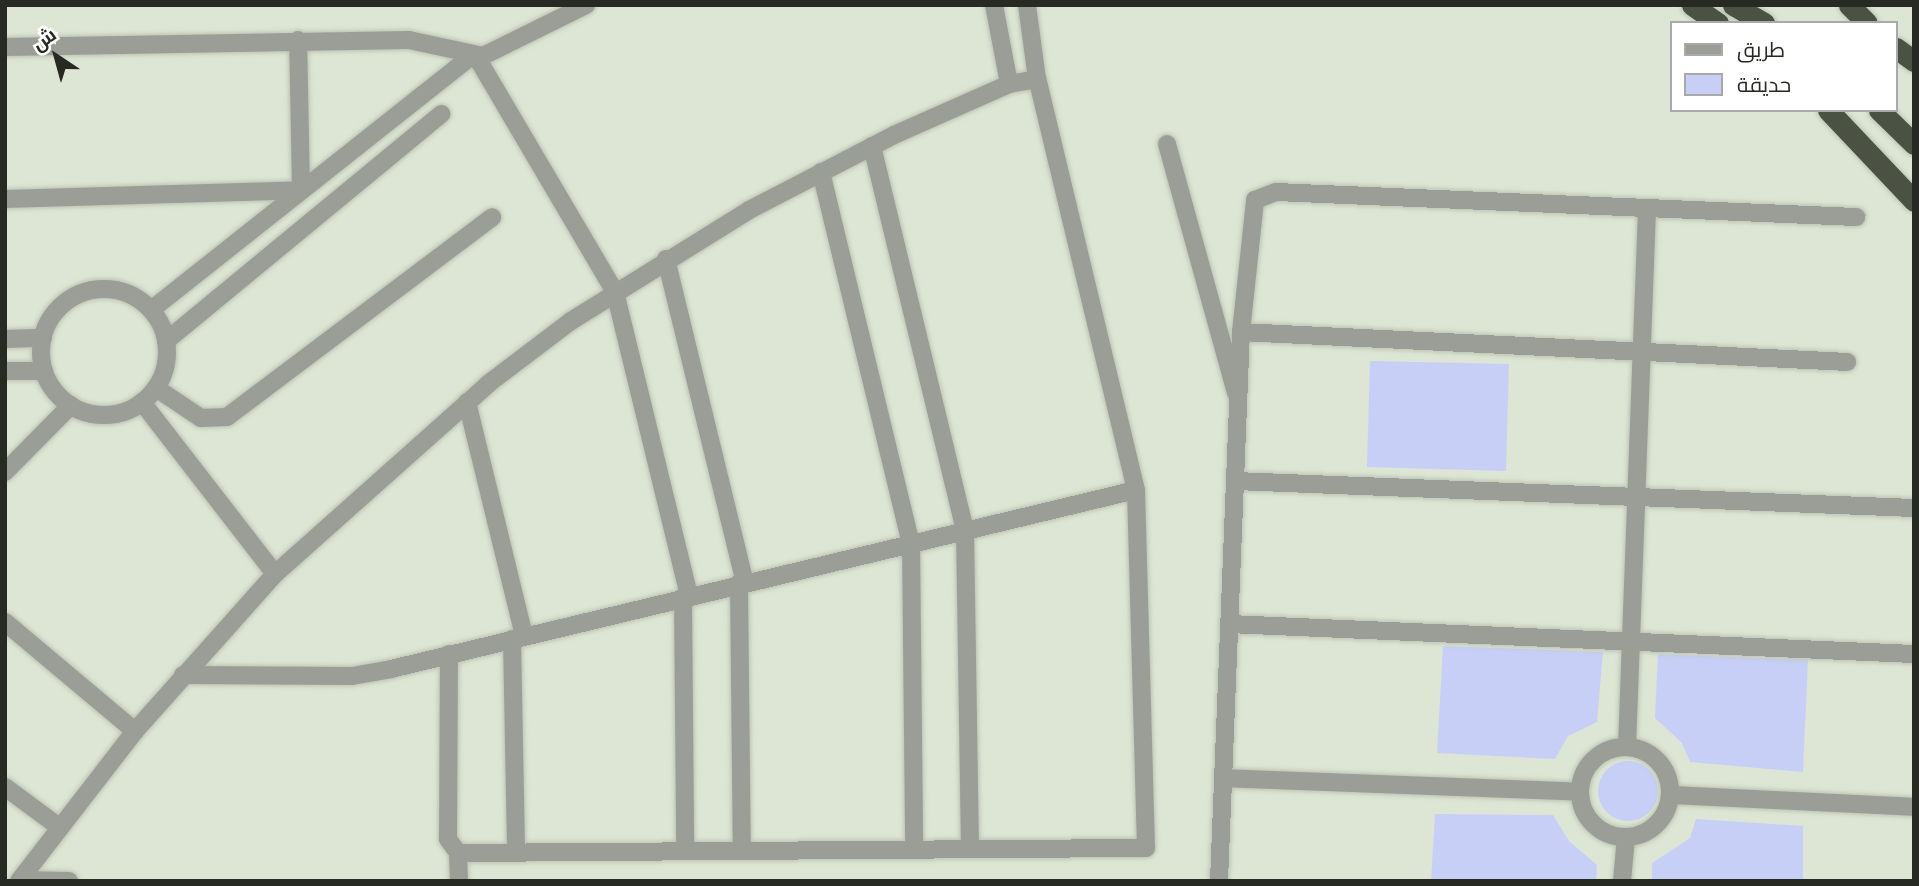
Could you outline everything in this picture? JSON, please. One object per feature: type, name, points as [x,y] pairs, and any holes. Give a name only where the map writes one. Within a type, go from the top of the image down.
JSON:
[{"type":"highway","points":[[1692,5],[1715,21]]},
{"type":"highway","points":[[1733,5],[1761,21]]},
{"type":"highway","points":[[1849,5],[1865,21]]},
{"type":"highway","points":[[1898,49],[1914,61]]},
{"type":"highway","points":[[1830,112],[1914,201]]},
{"type":"highway","points":[[1881,112],[1914,144]]},
{"type":"street","points":[[5,47],[409,40],[473,56],[498,54],[586,5]]},
{"type":"street","points":[[994,5],[1009,84]]},
{"type":"street","points":[[458,853],[1146,848],[1136,490],[1037,79],[1027,5]]},
{"type":"street","points":[[298,40],[301,190]]},
{"type":"street","points":[[151,310],[473,56]]},
{"type":"street","points":[[473,56],[615,292],[686,596],[685,850]]},
{"type":"street","points":[[20,881],[135,731],[275,574],[467,402],[615,292],[666,259],[872,146],[1009,84],[1037,79]]},
{"type":"street","points":[[166,341],[441,114]]},
{"type":"street","points":[[1167,144],[1237,414]]},
{"type":"street","points":[[872,146],[965,530],[970,849]]},
{"type":"street","points":[[821,172],[911,543],[914,849]]},
{"type":"street","points":[[5,199],[301,190]]},
{"type":"street","points":[[1219,881],[1241,331],[1252,207],[1268,192],[1856,216]]},
{"type":"street","points":[[1627,747],[1647,209]]},
{"type":"street","points":[[156,388],[201,418],[227,417],[492,217]]},
{"type":"street","points":[[666,259],[742,583],[742,850]]},
{"type":"street","points":[[122,292],[151,310],[166,341],[156,388],[142,402],[105,415],[71,405],[44,371],[43,338],[59,309],[84,293],[122,292]]},
{"type":"street","points":[[1241,331],[1642,354],[1847,362]]},
{"type":"street","points":[[5,339],[43,338]]},
{"type":"street","points":[[5,372],[44,371]]},
{"type":"street","points":[[142,402],[275,574]]},
{"type":"street","points":[[467,402],[518,638],[516,851]]},
{"type":"street","points":[[5,472],[71,405]]},
{"type":"street","points":[[1235,481],[1914,508]]},
{"type":"street","points":[[183,676],[352,676],[1136,490]]},
{"type":"street","points":[[5,622],[135,731]]},
{"type":"street","points":[[1229,624],[1914,653]]},
{"type":"street","points":[[449,654],[448,839],[458,853],[459,881]]},
{"type":"street","points":[[1627,747],[1659,762],[1671,795],[1651,830],[1626,838],[1599,829],[1580,792],[1594,760],[1627,747]]},
{"type":"street","points":[[1223,778],[1580,792]]},
{"type":"street","points":[[5,787],[59,827]]},
{"type":"street","points":[[1671,795],[1914,807]]},
{"type":"street","points":[[1622,881],[1626,838]]},
{"type":"street","points":[[20,881],[68,881]]},
{"type":"green space","points":[[1370,361],[1509,364],[1506,471],[1367,467]]},
{"type":"green space","points":[[1443,646],[1603,652],[1597,722],[1568,736],[1555,759],[1437,753]]},
{"type":"green space","points":[[1658,654],[1808,660],[1803,772],[1690,762],[1682,743],[1655,718]]},
{"type":"green space","points":[[1622,761],[1634,761],[1653,774],[1658,791],[1656,803],[1645,816],[1634,821],[1622,821],[1603,808],[1598,797],[1598,785],[1611,766]]},
{"type":"green space","points":[[1435,814],[1553,815],[1569,841],[1597,865],[1596,881],[1431,881]]},
{"type":"green space","points":[[1696,819],[1803,826],[1803,881],[1652,881],[1652,863],[1690,838]]}]
